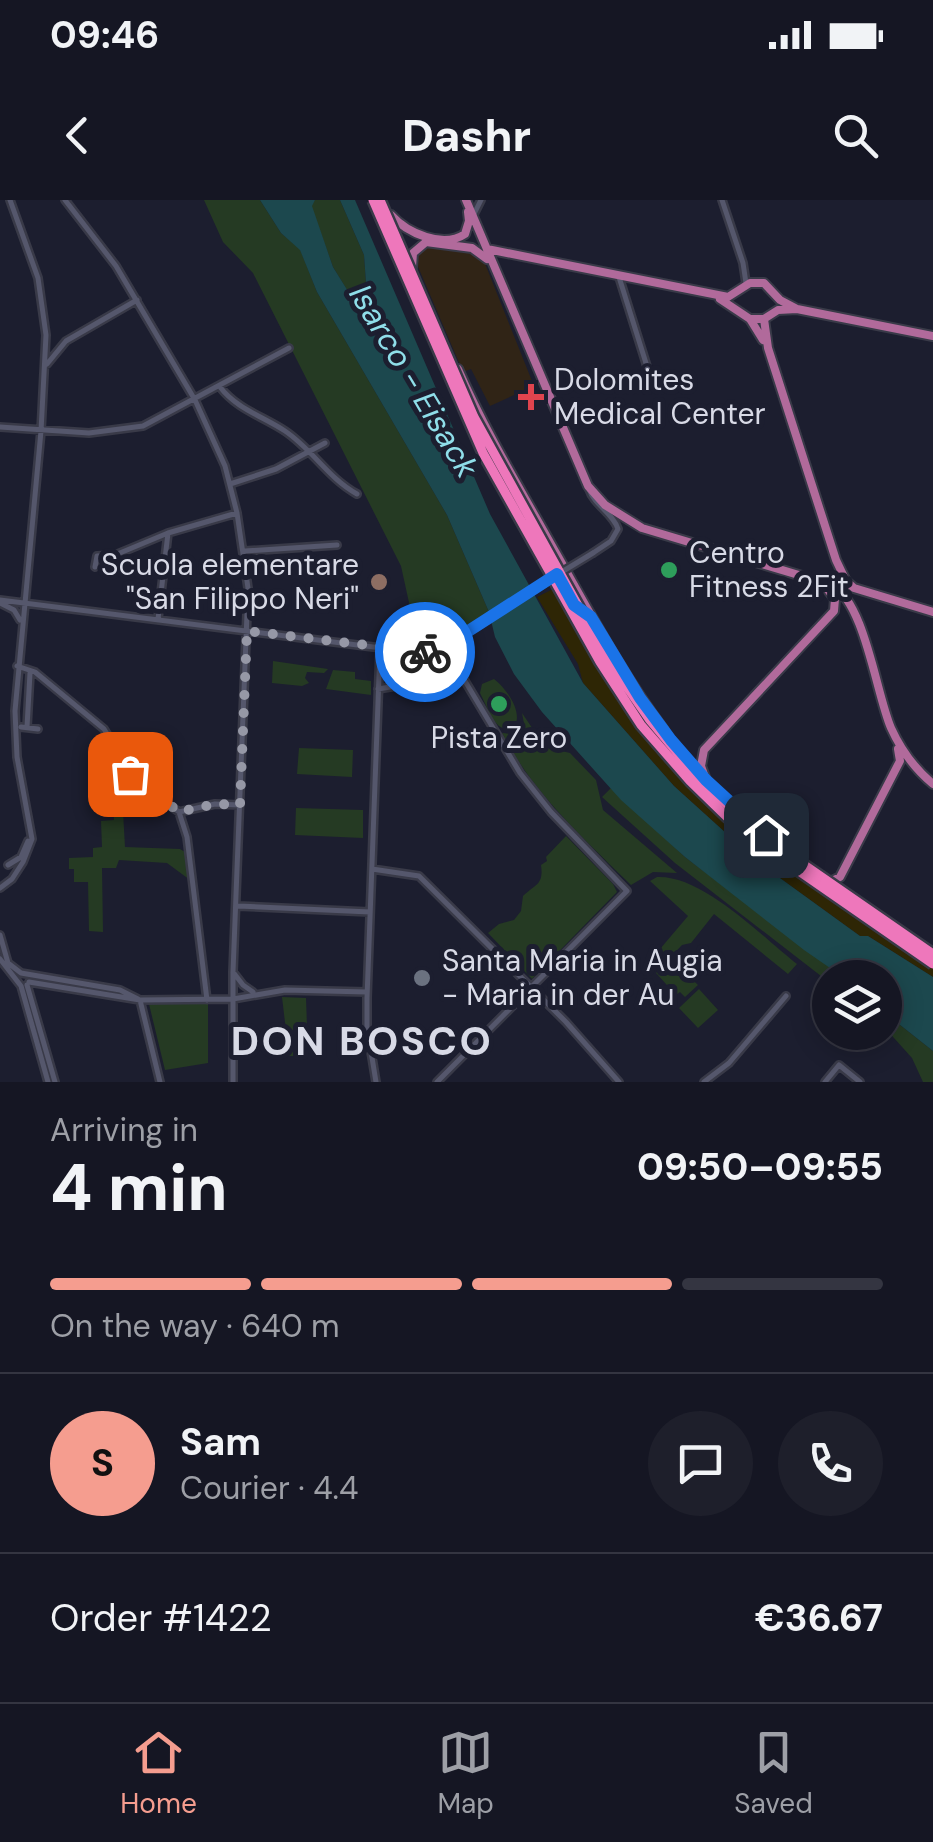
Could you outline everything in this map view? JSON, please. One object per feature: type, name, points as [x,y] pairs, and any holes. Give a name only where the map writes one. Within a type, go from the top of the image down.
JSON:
[{"type":"highway","points":[[379,200],[474,417],[607,658],[648,719],[696,775],[774,844],[933,952]]},
{"type":"highway","points":[[379,200],[484,453],[600,662],[641,725],[690,782],[742,828],[933,964]]},
{"type":"main road","points":[[379,200],[405,228],[420,235],[456,239],[465,234],[469,221],[465,200]]},
{"type":"main road","points":[[465,200],[588,486],[604,505],[642,528],[822,583],[842,592],[854,612],[897,740],[900,761],[840,878],[832,881]]},
{"type":"main road","points":[[391,215],[480,419],[640,698],[706,780],[766,835],[933,952]]},
{"type":"main road","points":[[412,267],[412,253],[423,243],[432,242],[478,250],[498,275]]},
{"type":"main road","points":[[486,249],[714,296],[731,297],[756,282],[797,309]]},
{"type":"main road","points":[[498,275],[498,262],[506,254]]},
{"type":"main road","points":[[740,311],[743,289]]},
{"type":"main road","points":[[772,312],[774,294]]},
{"type":"main road","points":[[714,296],[750,319],[768,348]]},
{"type":"main road","points":[[750,319],[797,309],[933,336]]},
{"type":"main road","points":[[764,318],[768,348],[846,581]]},
{"type":"main road","points":[[532,510],[533,525],[558,576],[574,605],[591,617]]},
{"type":"main road","points":[[834,580],[840,568]]},
{"type":"main road","points":[[807,578],[846,581],[873,594],[933,612]]},
{"type":"main road","points":[[822,583],[834,596],[834,611]]},
{"type":"main road","points":[[854,612],[859,595],[873,594]]},
{"type":"main road","points":[[706,780],[701,756],[834,611],[848,613],[863,640]]},
{"type":"main road","points":[[897,740],[933,784]]},
{"type":"main road","points":[[900,761],[922,774]]},
{"type":"street","points":[[0,888],[12,879],[30,848],[15,742],[21,624],[42,431],[46,334],[38,278],[10,200]]},
{"type":"street","points":[[65,200],[116,266],[195,400],[214,439],[237,514],[244,551],[247,631],[233,972],[233,1082]]},
{"type":"street","points":[[473,216],[481,200]]},
{"type":"street","points":[[722,200],[743,263],[756,282]]},
{"type":"street","points":[[743,263],[743,289]]},
{"type":"street","points":[[618,274],[650,376]]},
{"type":"street","points":[[45,371],[51,357],[66,342],[137,300]]},
{"type":"street","points":[[46,334],[66,342]]},
{"type":"street","points":[[0,427],[42,431],[142,426],[289,348]]},
{"type":"street","points":[[220,387],[231,401],[286,432],[356,494]]},
{"type":"street","points":[[230,484],[276,469],[325,443]]},
{"type":"street","points":[[0,601],[380,649],[434,651],[611,541],[618,529],[590,495],[588,486]]},
{"type":"street","points":[[95,567],[97,556],[115,554],[168,533],[237,514]]},
{"type":"street","points":[[158,619],[168,533]]},
{"type":"street","points":[[244,551],[337,545]]},
{"type":"street","points":[[0,601],[14,610],[21,624]]},
{"type":"street","points":[[376,1082],[366,1027],[380,649]]},
{"type":"street","points":[[378,689],[396,686],[401,665],[406,662],[453,660],[520,774],[627,891],[437,1082]]},
{"type":"street","points":[[18,666],[35,672],[88,714],[108,736],[136,781],[179,812],[187,837],[207,1000]]},
{"type":"street","points":[[30,673],[31,708],[24,727],[38,729]]},
{"type":"street","points":[[179,812],[215,804],[240,805]]},
{"type":"street","points":[[13,874],[4,864],[26,851],[29,828]]},
{"type":"street","points":[[372,870],[419,876],[600,1057],[620,1082]]},
{"type":"street","points":[[237,906],[370,912]]},
{"type":"street","points":[[0,934],[8,963],[23,979],[51,1082]]},
{"type":"street","points":[[0,959],[23,979],[123,999],[233,999],[285,990],[367,992]]},
{"type":"street","points":[[233,972],[242,985],[256,993]]},
{"type":"street","points":[[23,979],[118,989],[140,1000],[160,1082]]},
{"type":"street","points":[[109,996],[118,989]]},
{"type":"street","points":[[118,989],[123,999]]},
{"type":"street","points":[[704,1082],[730,1064],[786,996]]},
{"type":"street","points":[[825,1082],[840,1064],[860,1082]]},
{"type":"shaded area","points":[[204,200],[260,200],[281,233],[300,249],[317,292],[447,515],[489,612],[463,629],[450,613],[415,630],[401,566],[253,273],[223,242]]},
{"type":"shaded area","points":[[315,200],[340,200],[364,255],[373,310],[369,326],[333,267],[311,206]]},
{"type":"shaded area","points":[[423,244],[470,250],[484,261],[534,386],[490,406],[471,369],[463,372],[413,255]]},
{"type":"shaded area","points":[[273,661],[328,669],[324,673],[307,672],[305,678],[309,683],[302,686],[272,683]]},
{"type":"shaded area","points":[[333,670],[355,672],[355,679],[371,681],[371,695],[326,689]]},
{"type":"shaded area","name":"Pista Zero","points":[[494,679],[516,709],[513,729],[496,723],[480,693],[482,684]]},
{"type":"shaded area","points":[[522,713],[545,747],[570,753],[596,780],[603,810],[677,873],[653,872],[631,885],[577,832],[528,775],[502,733],[512,734],[516,740],[526,734]]},
{"type":"shaded area","points":[[299,748],[353,750],[352,777],[297,774]]},
{"type":"shaded area","points":[[112,758],[120,758],[125,847],[180,849],[188,854],[190,880],[167,863],[119,860],[116,868],[102,868],[103,932],[89,931],[88,882],[74,882],[69,858],[93,857],[93,848],[102,847],[101,821],[114,820]]},
{"type":"shaded area","points":[[611,788],[685,857],[821,960],[812,960],[812,969],[675,863],[602,797]]},
{"type":"shaded area","points":[[296,808],[363,810],[363,838],[295,835]]},
{"type":"shaded area","points":[[566,836],[617,892],[532,979],[488,933],[499,924],[514,920],[521,911],[523,896],[540,880],[541,865]]},
{"type":"shaded area","points":[[657,877],[675,879],[712,896],[797,964],[788,974],[714,914],[691,943],[682,945],[659,969],[649,962],[688,916],[650,881]]},
{"type":"shaded area","points":[[677,954],[697,976],[693,980],[698,985],[685,997],[680,992],[676,995],[656,973]]},
{"type":"shaded area","points":[[699,989],[718,1010],[698,1028],[679,1008]]},
{"type":"shaded area","points":[[282,997],[306,998],[308,1056],[289,1056]]},
{"type":"shaded area","points":[[149,1004],[208,1004],[208,1063],[165,1070]]},
{"type":"shaded area","points":[[902,1026],[933,1051],[933,1082],[923,1082],[902,1047]]},
{"type":"sand","points":[[557,587],[638,725],[775,860],[933,969],[933,977],[868,936],[860,936],[758,862],[674,786],[583,683],[578,664],[537,597]]},
{"type":"water","name":"Isarco - Eisack","points":[[260,200],[315,200],[312,206],[333,267],[369,325],[373,310],[364,255],[340,200],[355,200],[490,514],[583,683],[674,786],[758,862],[860,936],[868,936],[933,977],[933,1051],[902,1026],[902,960],[818,960],[685,857],[621,800],[542,712],[514,674],[495,637],[489,612],[447,515],[317,292],[300,250],[281,233]]},
{"type":"way so far","points":[[130,774],[179,812],[215,804],[240,805],[247,631],[425,652]]},
{"type":"place","name":"Dolomites Medical Center","points":[[531,397]]},
{"type":"place","name":"Centro Fitness 2Fit","points":[[669,570]]},
{"type":"place","name":"Scuola elementare \"San Filippo Neri\"","points":[[379,582]]},
{"type":"place","name":"Pista Zero","points":[[499,704]]},
{"type":"place","name":"Santa Maria in Augia - Maria in der Au","points":[[422,978]]},
{"type":"district","name":"DON BOSCO","points":[[362,1041]]},
{"type":"route","points":[[425,652],[442,648],[557,574],[574,605],[591,617],[640,698],[671,740],[706,780],[766,835]]}]
